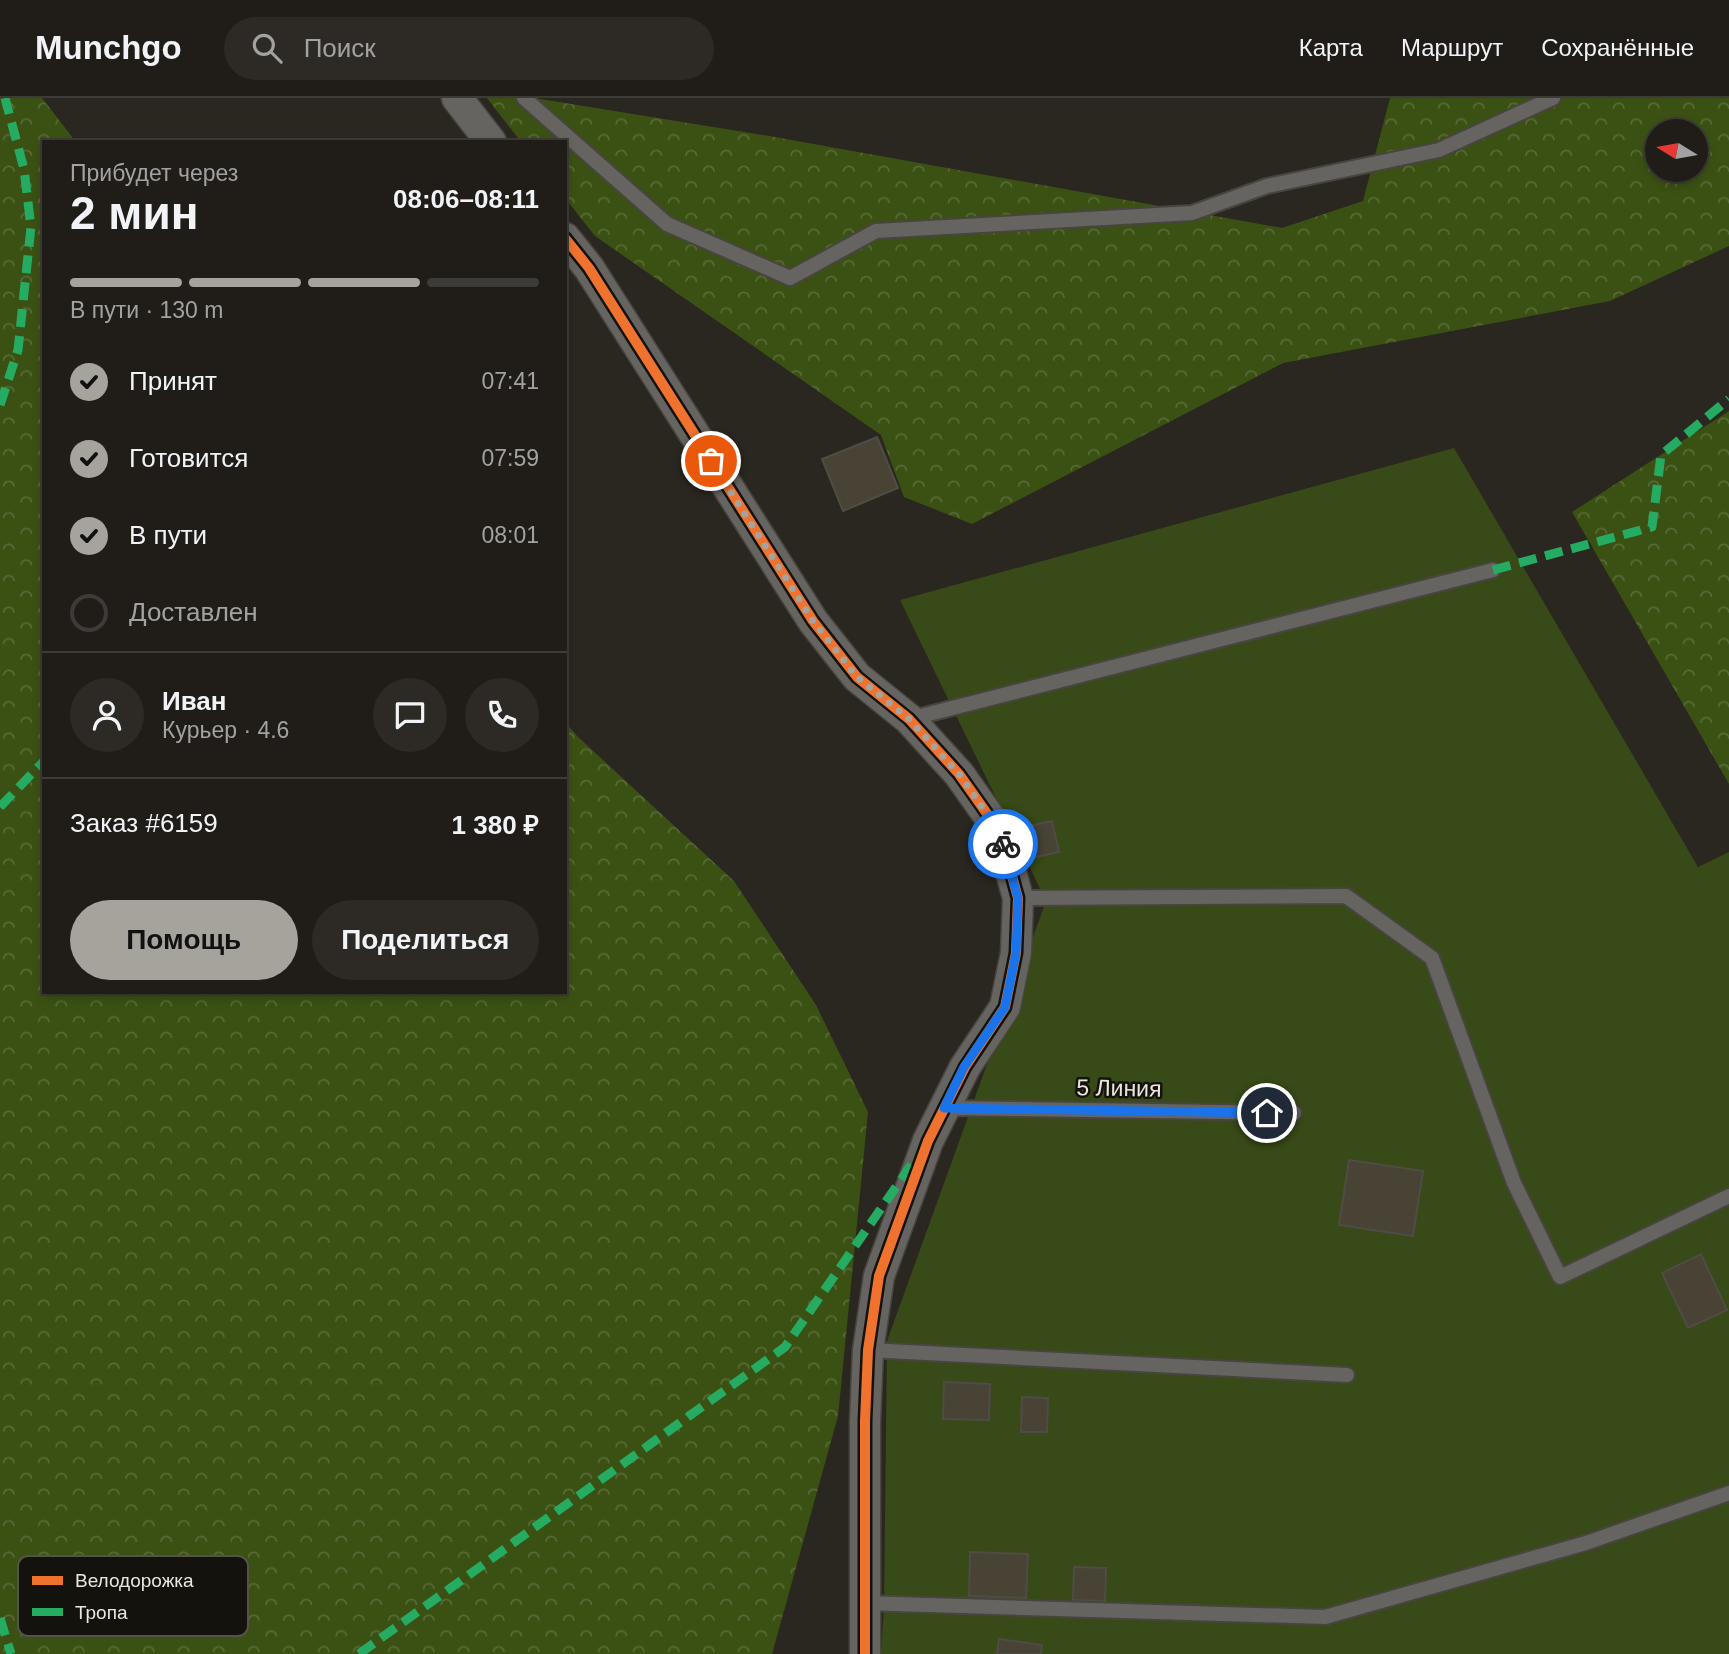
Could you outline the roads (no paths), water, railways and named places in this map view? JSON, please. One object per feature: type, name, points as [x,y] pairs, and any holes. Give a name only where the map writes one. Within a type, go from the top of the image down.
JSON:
[{"type":"street","points":[[457,98],[489,140]]},
{"type":"street","points":[[567,240],[589,268],[813,621],[857,677],[909,719],[959,774],[1000,832],[1018,898],[1016,953],[1005,1007],[964,1067],[928,1140],[879,1276],[868,1350],[865,1421],[864,1654]]},
{"type":"lane","points":[[524,98],[667,224],[790,278],[876,231],[1192,213],[1267,186],[1439,150],[1553,98]]},
{"type":"lane","points":[[909,719],[1493,570]]},
{"type":"lane","points":[[1018,898],[1346,896],[1432,958],[1514,1183],[1560,1278],[1729,1196]]},
{"type":"lane","name":"5 Линия","points":[[944,1108],[1294,1114]]},
{"type":"lane","points":[[868,1350],[1347,1374]]},
{"type":"lane","points":[[863,1603],[1325,1617],[1586,1543],[1729,1493]]}]
